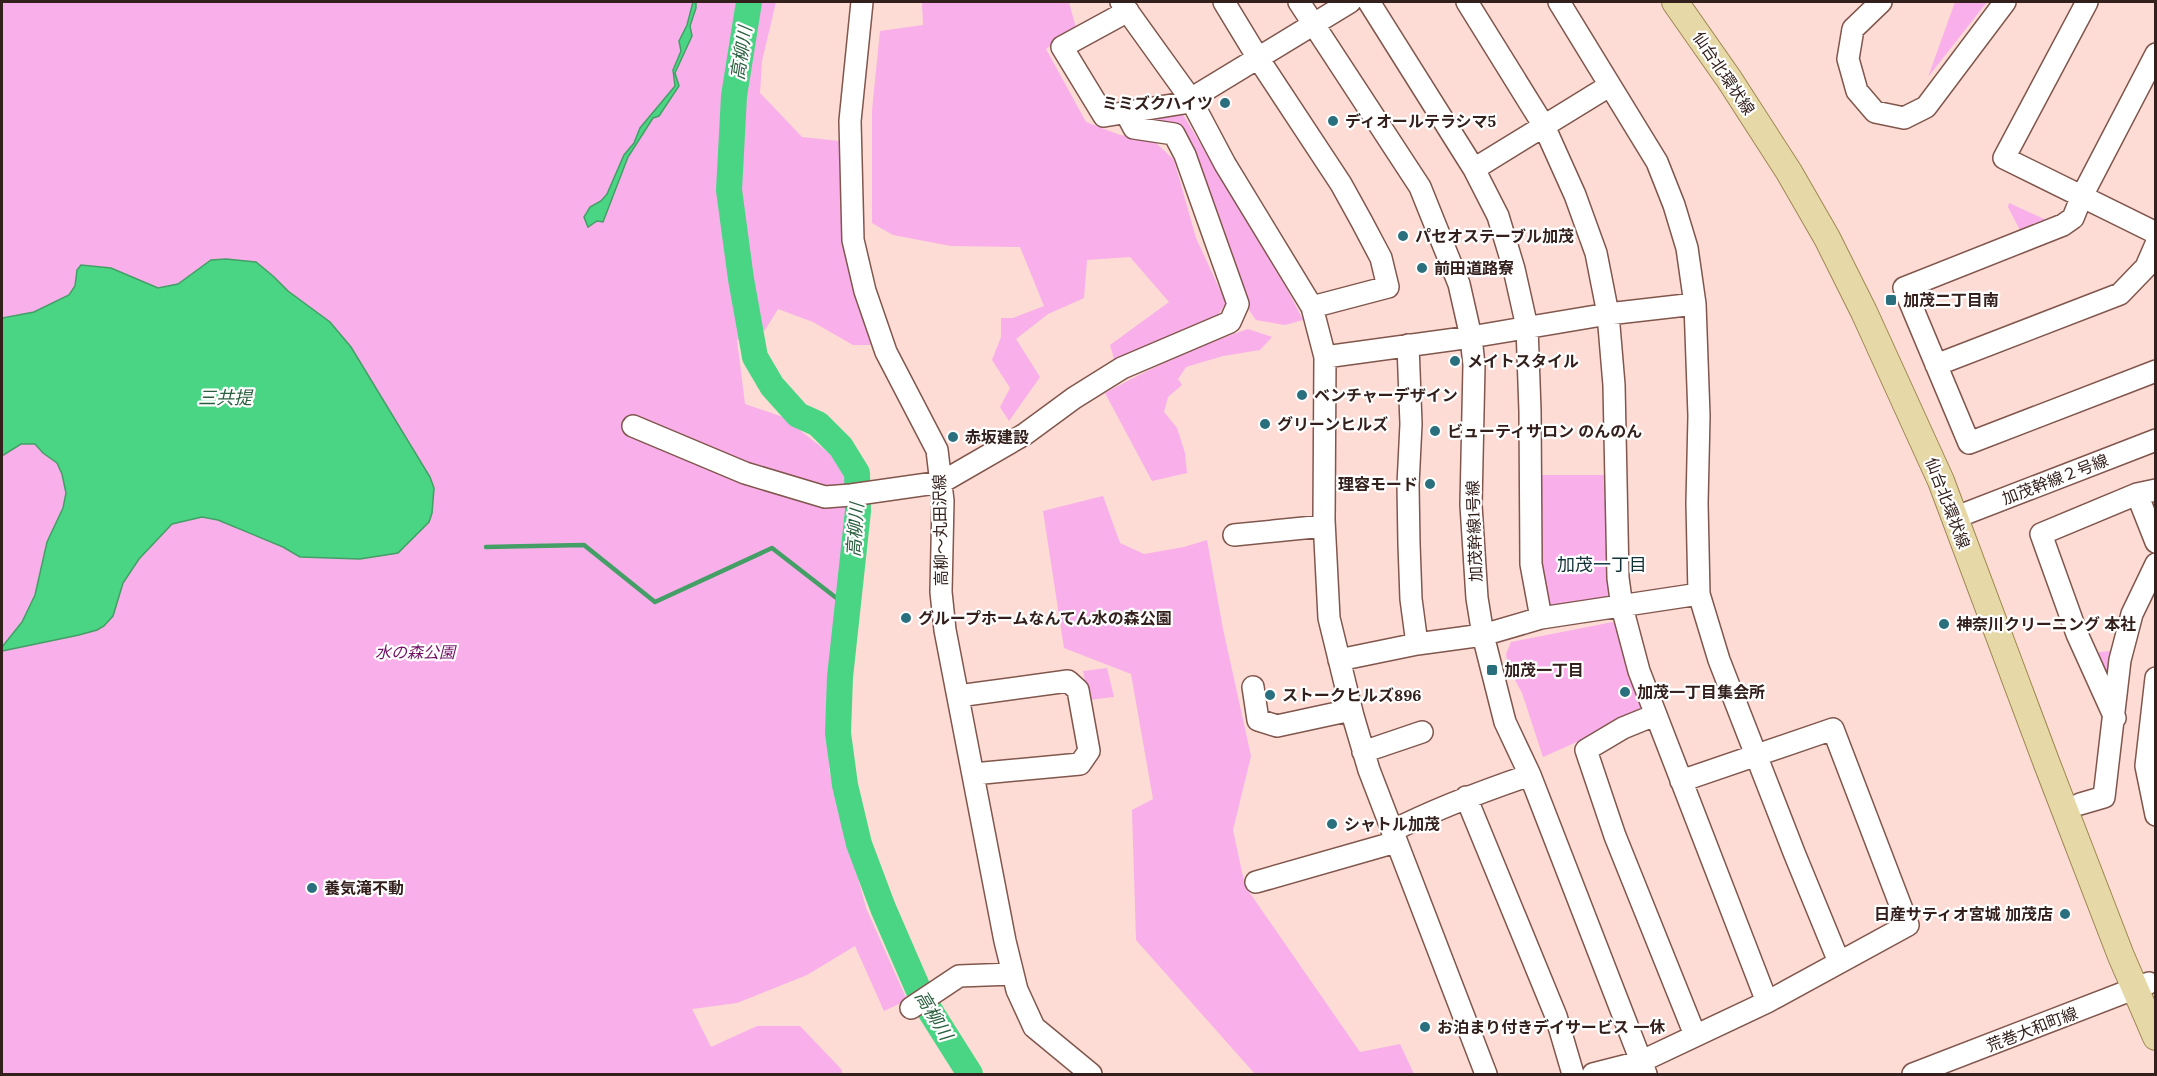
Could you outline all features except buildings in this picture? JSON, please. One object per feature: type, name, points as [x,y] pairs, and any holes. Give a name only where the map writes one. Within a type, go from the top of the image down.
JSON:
[{"type":"main road","name":"仙台北環状線","points":[[1675,2],[1736,88],[1827,238],[1864,312],[1941,481],[1961,515],[2080,804],[2136,952],[2147,990],[2156,1037]]},
{"type":"main road","name":"仙台北環状線","points":[[1695,2],[1735,57],[1790,142],[1847,244],[1901,352],[1961,515],[2047,764],[2147,990]]},
{"type":"street","name":"高柳～丸田沢線","points":[[862,2],[850,121],[854,240],[865,291],[886,351],[937,450],[942,482],[941,592],[945,630],[1012,974],[1034,1027],[1091,1074]]},
{"type":"street","points":[[1224,2],[1341,184],[1381,258],[1388,287],[1312,307]]},
{"type":"street","name":"加茂幹線1号線","points":[[1299,2],[1420,187],[1459,284],[1471,337],[1474,366],[1471,505],[1483,635],[1505,722],[1530,775],[1643,1068]]},
{"type":"street","points":[[1350,2],[1190,98],[1184,103],[1126,113],[1104,116],[1062,47],[1124,6],[1190,98],[1226,164],[1312,307],[1325,357],[1324,526],[1329,618],[1363,752],[1486,1074]]},
{"type":"street","points":[[1369,2],[1474,169],[1498,216],[1514,269],[1527,327],[1531,564],[1540,618]]},
{"type":"street","points":[[1467,2],[1544,126],[1575,195],[1592,243],[1608,314],[1614,385],[1618,578],[1622,607],[1639,671],[1655,716],[1767,1002]]},
{"type":"street","points":[[1559,2],[1657,162],[1674,205],[1687,248],[1695,304],[1699,416],[1697,503],[1699,594],[1719,660],[1839,962]]},
{"type":"street","points":[[1881,2],[1852,29],[1848,58],[1857,91],[1875,111],[1904,118],[1926,107],[2005,2]]},
{"type":"street","points":[[2087,2],[2004,158],[2156,233]]},
{"type":"street","points":[[2156,54],[2082,196],[2073,218],[2063,225],[1904,288],[1969,443],[2156,371]]},
{"type":"street","points":[[1474,169],[1609,86]]},
{"type":"street","points":[[633,426],[745,473],[825,497],[942,482],[1025,434],[1074,398],[1122,368],[1230,322],[1238,304],[1185,155],[1174,134],[1134,128],[1126,113]]},
{"type":"street","points":[[1936,365],[2120,294],[2146,267],[2156,244]]},
{"type":"street","points":[[1325,357],[1471,337],[1608,314],[1695,304]]},
{"type":"street","points":[[1408,345],[1411,424],[1408,485],[1409,544],[1411,599],[1418,644]]},
{"type":"street","name":"加茂幹線２号線","points":[[1961,515],[2156,440]]},
{"type":"street","points":[[2115,718],[2078,634],[2042,534],[2146,492],[2156,542]]},
{"type":"street","points":[[1234,535],[1324,526]]},
{"type":"street","points":[[2080,804],[2104,797],[2120,660],[2132,614],[2156,564]]},
{"type":"street","points":[[1339,660],[1418,644],[1483,635],[1540,618],[1699,594]]},
{"type":"street","points":[[2156,678],[2146,766],[2156,815]]},
{"type":"street","points":[[958,696],[1068,681],[1078,690],[1089,751],[1080,764],[973,774]]},
{"type":"street","points":[[1253,687],[1258,720],[1277,726],[1351,710]]},
{"type":"street","points":[[1655,716],[1623,728],[1586,750],[1615,836],[1695,1035]]},
{"type":"street","points":[[1593,1074],[1643,1068],[1695,1035],[1767,1002],[1908,925],[1833,729],[1681,781]]},
{"type":"street","points":[[1363,752],[1422,732]]},
{"type":"street","points":[[1256,882],[1394,836],[1425,814],[1530,775]]},
{"type":"street","points":[[1466,797],[1556,1016],[1573,1074]]},
{"type":"street","points":[[911,1008],[959,976],[1012,974]]},
{"type":"street","name":"荒巻大和町線","points":[[1913,1074],[2147,990]]},
{"type":"green space","name":"水の森公園","points":[[2,2],[776,2],[762,61],[760,93],[802,137],[839,141],[845,244],[871,345],[853,345],[813,322],[778,309],[765,330],[737,340],[745,404],[783,417],[834,457],[845,479],[848,507],[838,599],[829,770],[866,908],[907,1000],[884,1011],[855,946],[807,975],[737,1003],[692,1009],[711,1047],[757,1026],[800,1026],[842,1070],[842,1074],[2,1074]]},
{"type":"green space","points":[[922,2],[1069,2],[1076,28],[1046,49],[1086,122],[1120,135],[1153,140],[1174,160],[1196,238],[1226,303],[1213,322],[1115,362],[1110,345],[1169,302],[1130,257],[1087,260],[1084,298],[1048,314],[1016,339],[1040,377],[1009,421],[1000,407],[1010,388],[992,360],[1001,337],[1001,318],[1013,318],[1044,306],[1020,247],[951,246],[893,235],[872,223],[872,110],[880,31],[923,25]]},
{"type":"green space","points":[[1955,2],[1987,2],[1928,77]]},
{"type":"green space","points":[[1182,113],[1286,287],[1303,320],[1285,325],[1256,320],[1249,310],[1223,226],[1184,129],[1145,125],[1143,120]]},
{"type":"green space","points":[[2009,203],[2055,224],[2024,238],[2008,207]]},
{"type":"green space","points":[[1248,329],[1272,337],[1260,350],[1223,356],[1186,367],[1178,379],[1182,385],[1168,397],[1164,412],[1177,428],[1185,453],[1187,473],[1152,481],[1105,393],[1175,358]]},
{"type":"green space","points":[[1537,475],[1608,475],[1607,548],[1614,593],[1607,602],[1550,608],[1539,570]]},
{"type":"green space","points":[[1103,496],[1120,543],[1144,554],[1184,547],[1207,540],[1223,629],[1251,756],[1233,830],[1245,886],[1360,1052],[1400,1044],[1414,1074],[1255,1074],[1136,940],[1132,810],[1153,799],[1131,674],[1064,648],[1043,511]]},
{"type":"green space","points":[[1618,621],[1644,712],[1543,757],[1522,693],[1508,667],[1506,654],[1511,642]]},
{"type":"green space","points":[[2117,650],[2113,685],[2092,653]]},
{"type":"green space","points":[[1107,668],[1114,697],[1089,700],[1083,671]]},
{"type":"water","points":[[693,2],[696,2],[696,8],[690,26],[692,36],[675,73],[679,86],[659,116],[653,118],[628,157],[603,222],[597,221],[588,227],[584,217],[590,207],[601,201],[607,194],[624,155],[634,143],[640,128],[675,86],[673,70],[681,51],[679,41],[687,25]]},
{"type":"water","name":"三共提","points":[[211,260],[256,262],[288,291],[330,322],[351,347],[430,477],[434,488],[429,522],[398,553],[360,559],[300,557],[283,547],[218,520],[202,517],[172,524],[139,559],[123,583],[113,616],[104,626],[79,635],[2,651],[2,647],[22,622],[35,595],[47,542],[63,508],[66,493],[57,463],[35,444],[21,444],[2,456],[2,318],[34,312],[69,295],[75,286],[77,270],[81,265],[111,268],[158,288],[178,284]]},
{"type":"waterway","name":"高柳川","points":[[749,2],[734,96],[729,190],[741,279],[755,357],[772,386],[798,415],[818,424],[841,447],[857,473],[858,511],[840,677],[838,733],[845,785],[859,844],[883,908],[922,998],[970,1074]]},
{"type":"waterway","points":[[486,547],[584,545],[655,602],[772,548],[848,607]]},
{"type":"place","name":"ミミズクハイツ","points":[[1225,103]]},
{"type":"place","name":"ディオールテラシマ5","points":[[1333,121]]},
{"type":"place","name":"パセオステーブル加茂","points":[[1403,236]]},
{"type":"place","name":"前田道路寮","points":[[1422,268]]},
{"type":"place","name":"加茂二丁目南","points":[[1891,300]]},
{"type":"place","name":"メイトスタイル","points":[[1455,361]]},
{"type":"place","name":"ベンチャーデザイン","points":[[1302,395]]},
{"type":"place","name":"グリーンヒルズ","points":[[1265,424]]},
{"type":"place","name":"ビューティサロン のんのん","points":[[1435,431]]},
{"type":"place","name":"赤坂建設","points":[[953,437]]},
{"type":"place","name":"理容モード","points":[[1430,484]]},
{"type":"place","name":"グループホームなんてん水の森公園","points":[[906,618]]},
{"type":"place","name":"神奈川クリーニング 本社","points":[[1944,624]]},
{"type":"place","name":"加茂一丁目","points":[[1492,670]]},
{"type":"place","name":"加茂一丁目集会所","points":[[1625,692]]},
{"type":"place","name":"ストークヒルズ896","points":[[1270,695]]},
{"type":"place","name":"シャトル加茂","points":[[1332,824]]},
{"type":"place","name":"養気滝不動","points":[[312,888]]},
{"type":"place","name":"日産サティオ宮城 加茂店","points":[[2065,914]]},
{"type":"place","name":"お泊まり付きデイサービス 一休","points":[[1425,1027]]},
{"type":"district","name":"加茂一丁目","points":[[1602,564]]}]
